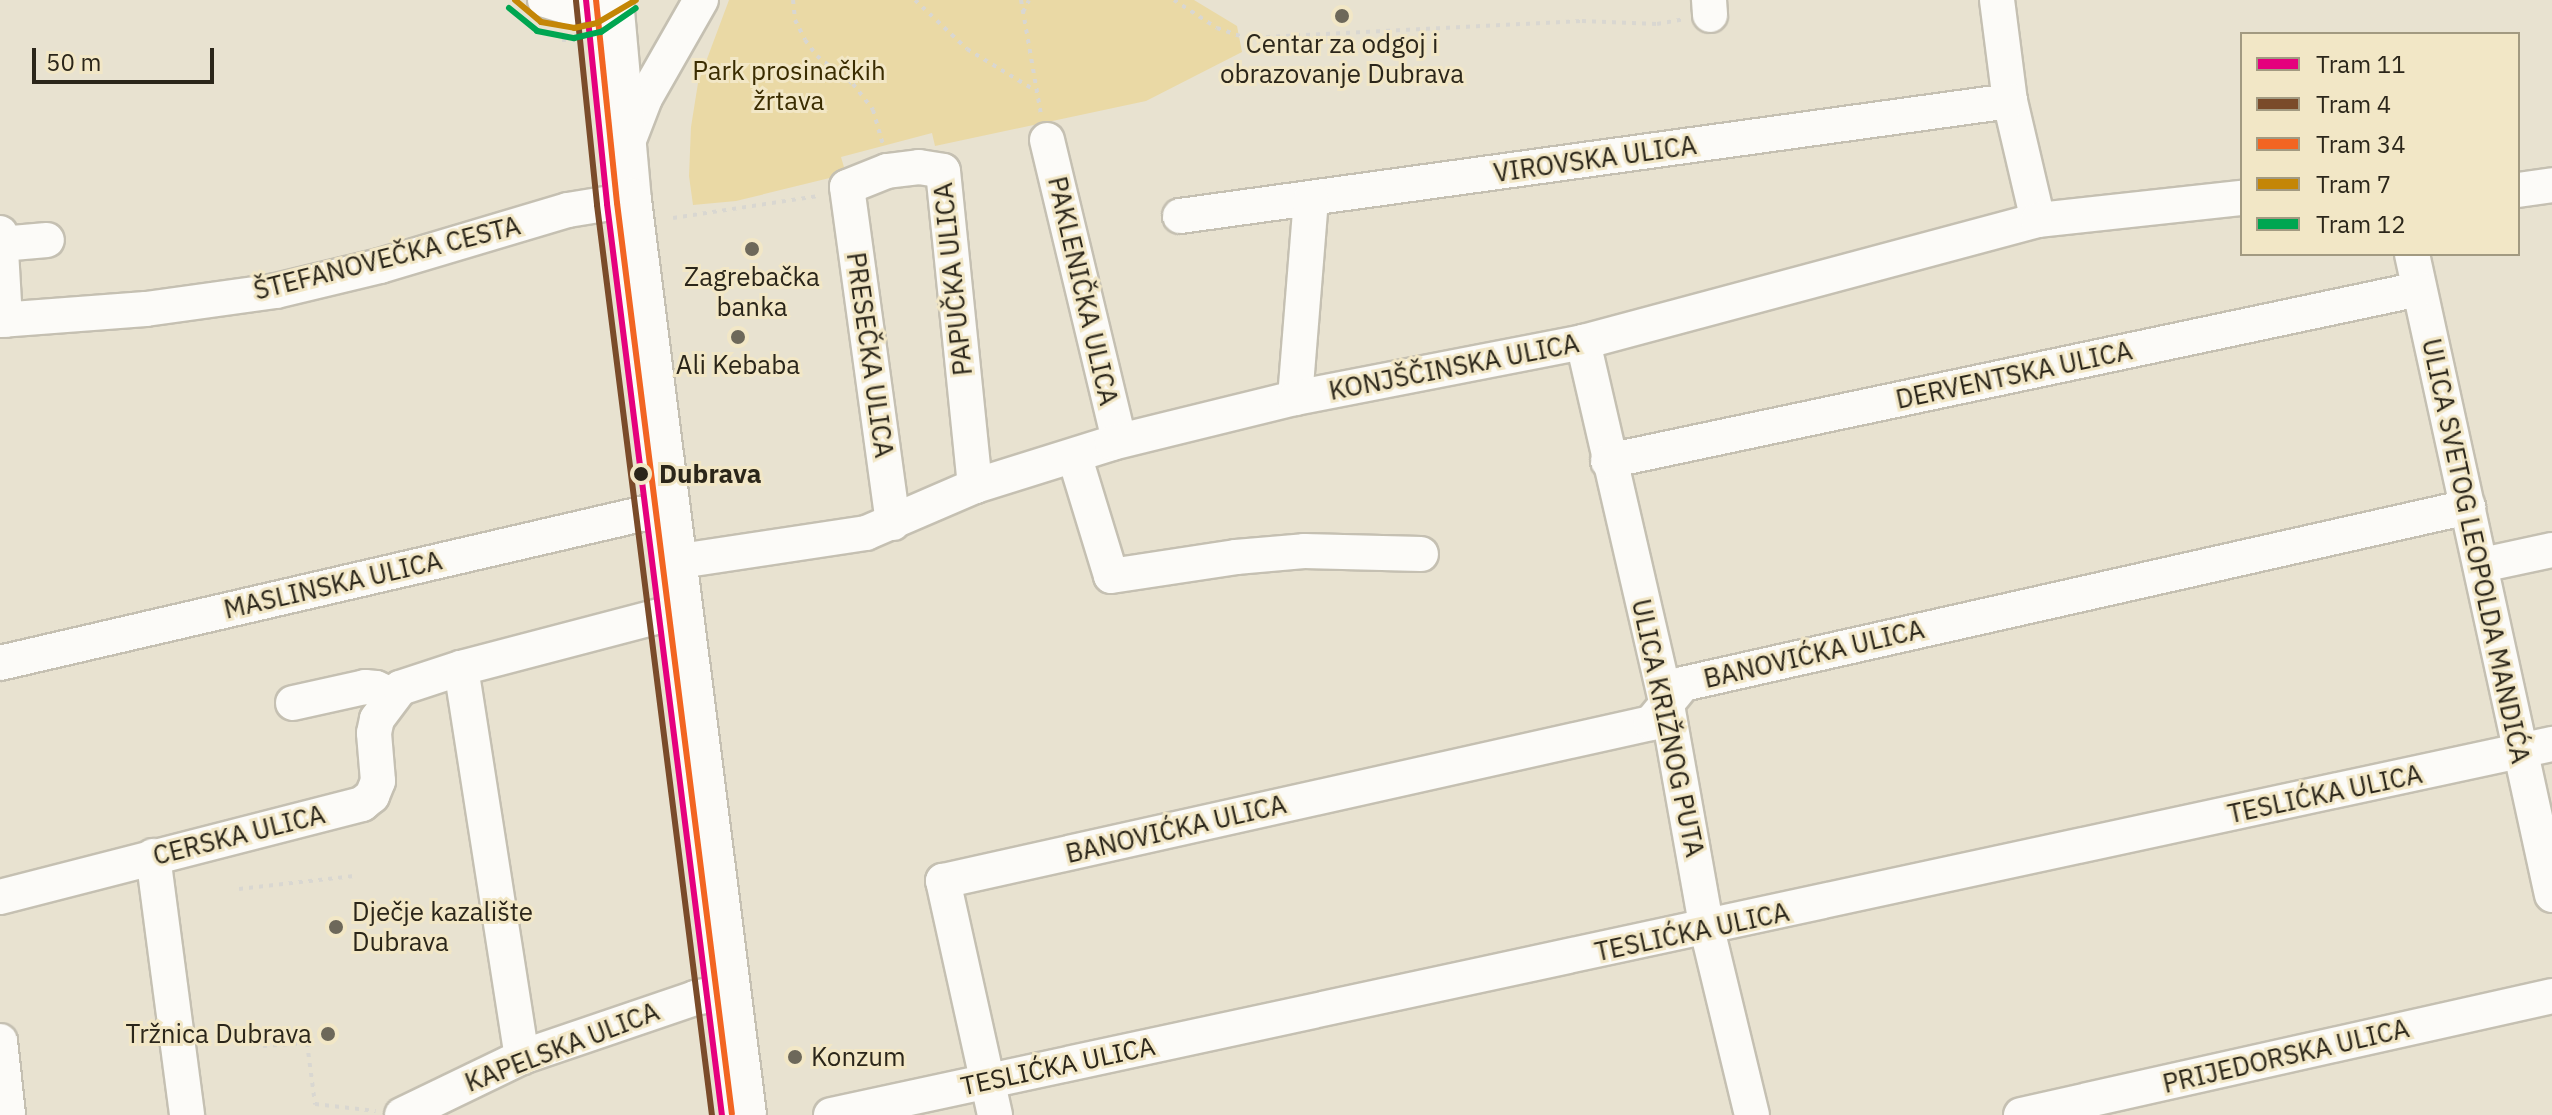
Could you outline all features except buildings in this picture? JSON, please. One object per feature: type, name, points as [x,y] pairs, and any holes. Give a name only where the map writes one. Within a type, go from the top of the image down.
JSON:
[{"type":"main road","points":[[611,0],[629,200],[744,1115]]},
{"type":"street","points":[[545,0],[572,8],[599,0]]},
{"type":"street","points":[[625,153],[645,98],[701,0]]},
{"type":"street","points":[[1997,0],[2010,101],[2038,220]]},
{"type":"street","name":"VIROVSKA ULICA","points":[[1180,216],[2010,101]]},
{"type":"street","name":"PAKLENIČKA ULICA","points":[[1047,140],[1119,441]]},
{"type":"street","name":"PAPUČKA ULICA","points":[[847,187],[887,171],[919,167],[943,171],[975,486]]},
{"type":"street","points":[[2520,190],[2552,185]]},
{"type":"street","name":"PRESEČKA ULICA","points":[[847,187],[893,523]]},
{"type":"street","name":"KONJŠČINSKA ULICA","points":[[674,562],[866,533],[975,486],[1075,458],[1119,441],[1295,398],[1583,342],[2038,220],[2240,198]]},
{"type":"street","points":[[1295,398],[1311,199]]},
{"type":"street","name":"ŠTEFANOVEČKA CESTA","points":[[2,320],[146,309],[276,291],[380,266],[568,210],[629,200]]},
{"type":"street","points":[[0,233],[2,320]]},
{"type":"street","points":[[1,244],[47,240]]},
{"type":"street","name":"ULICA SVETOG LEOPOLDA MANDIĆA","points":[[2412,256],[2482,565],[2536,748],[2552,895]]},
{"type":"street","name":"DERVENTSKA ULICA","points":[[1608,461],[2419,289]]},
{"type":"street","name":"ULICA KRIŽNOG PUTA","points":[[1583,342],[1608,461],[1667,705],[1707,929],[1752,1115]]},
{"type":"street","points":[[1075,458],[1111,576],[1236,557],[1304,551],[1421,554]]},
{"type":"street","name":"BANOVIĆKA ULICA","points":[[987,1081],[943,881],[1651,723],[1683,684],[2468,507]]},
{"type":"street","name":"MASLINSKA ULICA","points":[[0,663],[667,508]]},
{"type":"street","points":[[2482,565],[2552,550]]},
{"type":"street","points":[[293,703],[365,687],[392,695],[412,682],[660,616],[679,605]]},
{"type":"street","points":[[461,668],[522,1057]]},
{"type":"street","name":"CERSKA ULICA","points":[[0,897],[362,804],[376,790],[378,769],[374,733],[377,719],[392,695]]},
{"type":"street","name":"TESLIĆKA ULICA","points":[[831,1115],[1707,929],[2536,748]]},
{"type":"street","points":[[153,856],[187,1115]]},
{"type":"street","name":"KAPELSKA ULICA","points":[[402,1115],[522,1057],[695,998],[727,991]]},
{"type":"street","name":"PRIJEDORSKA ULICA","points":[[2021,1115],[2552,996]]},
{"type":"street","points":[[0,1041],[8,1115]]},
{"type":"street","points":[[987,1081],[995,1115]]},
{"type":"path","points":[[793,0],[795,20],[805,40],[817,56],[853,84],[873,110],[887,171]]},
{"type":"path","points":[[915,0],[967,49],[1036,91]]},
{"type":"path","points":[[1021,0],[1047,140]]},
{"type":"path","points":[[1023,12],[1029,0]]},
{"type":"path","points":[[1174,0],[1217,28],[1246,38],[1582,21],[1657,24],[1710,7]]},
{"type":"path","points":[[562,40],[575,40]]},
{"type":"path","points":[[673,218],[781,204],[847,187]]},
{"type":"path","points":[[239,889],[354,876]]},
{"type":"path","points":[[263,1046],[307,1043],[315,1104],[402,1115]]},
{"type":"green space","name":"Park prosinačkih žrtava","points":[[729,0],[1194,0],[1237,26],[1242,52],[1146,101],[935,146],[932,133],[841,157],[846,174],[736,201],[693,205],[689,176],[691,127],[698,83]]},
{"type":"tram line","name":"7","points":[[515,0],[541,22],[574,28],[597,23],[636,0]]},
{"type":"tram line","name":"11","points":[[586,0],[607,204],[722,1115]]},
{"type":"tram line","name":"34","points":[[596,0],[617,203],[732,1114]]},
{"type":"tram line","name":"4","points":[[576,1],[597,205],[712,1115]]},
{"type":"tram line","name":"12","points":[[509,8],[537,31],[574,38],[601,32],[636,8]]},
{"type":"place","name":"Centar za odgoj i obrazovanje Dubrava","points":[[1342,16]]},
{"type":"place","name":"Zagrebačka banka","points":[[752,249]]},
{"type":"place","name":"Ali Kebaba","points":[[738,337]]},
{"type":"place","name":"Dubrava","points":[[641,474]]},
{"type":"place","name":"Dječje kazalište Dubrava","points":[[336,927]]},
{"type":"place","name":"Tržnica Dubrava","points":[[328,1034]]},
{"type":"place","name":"Konzum","points":[[795,1057]]}]
